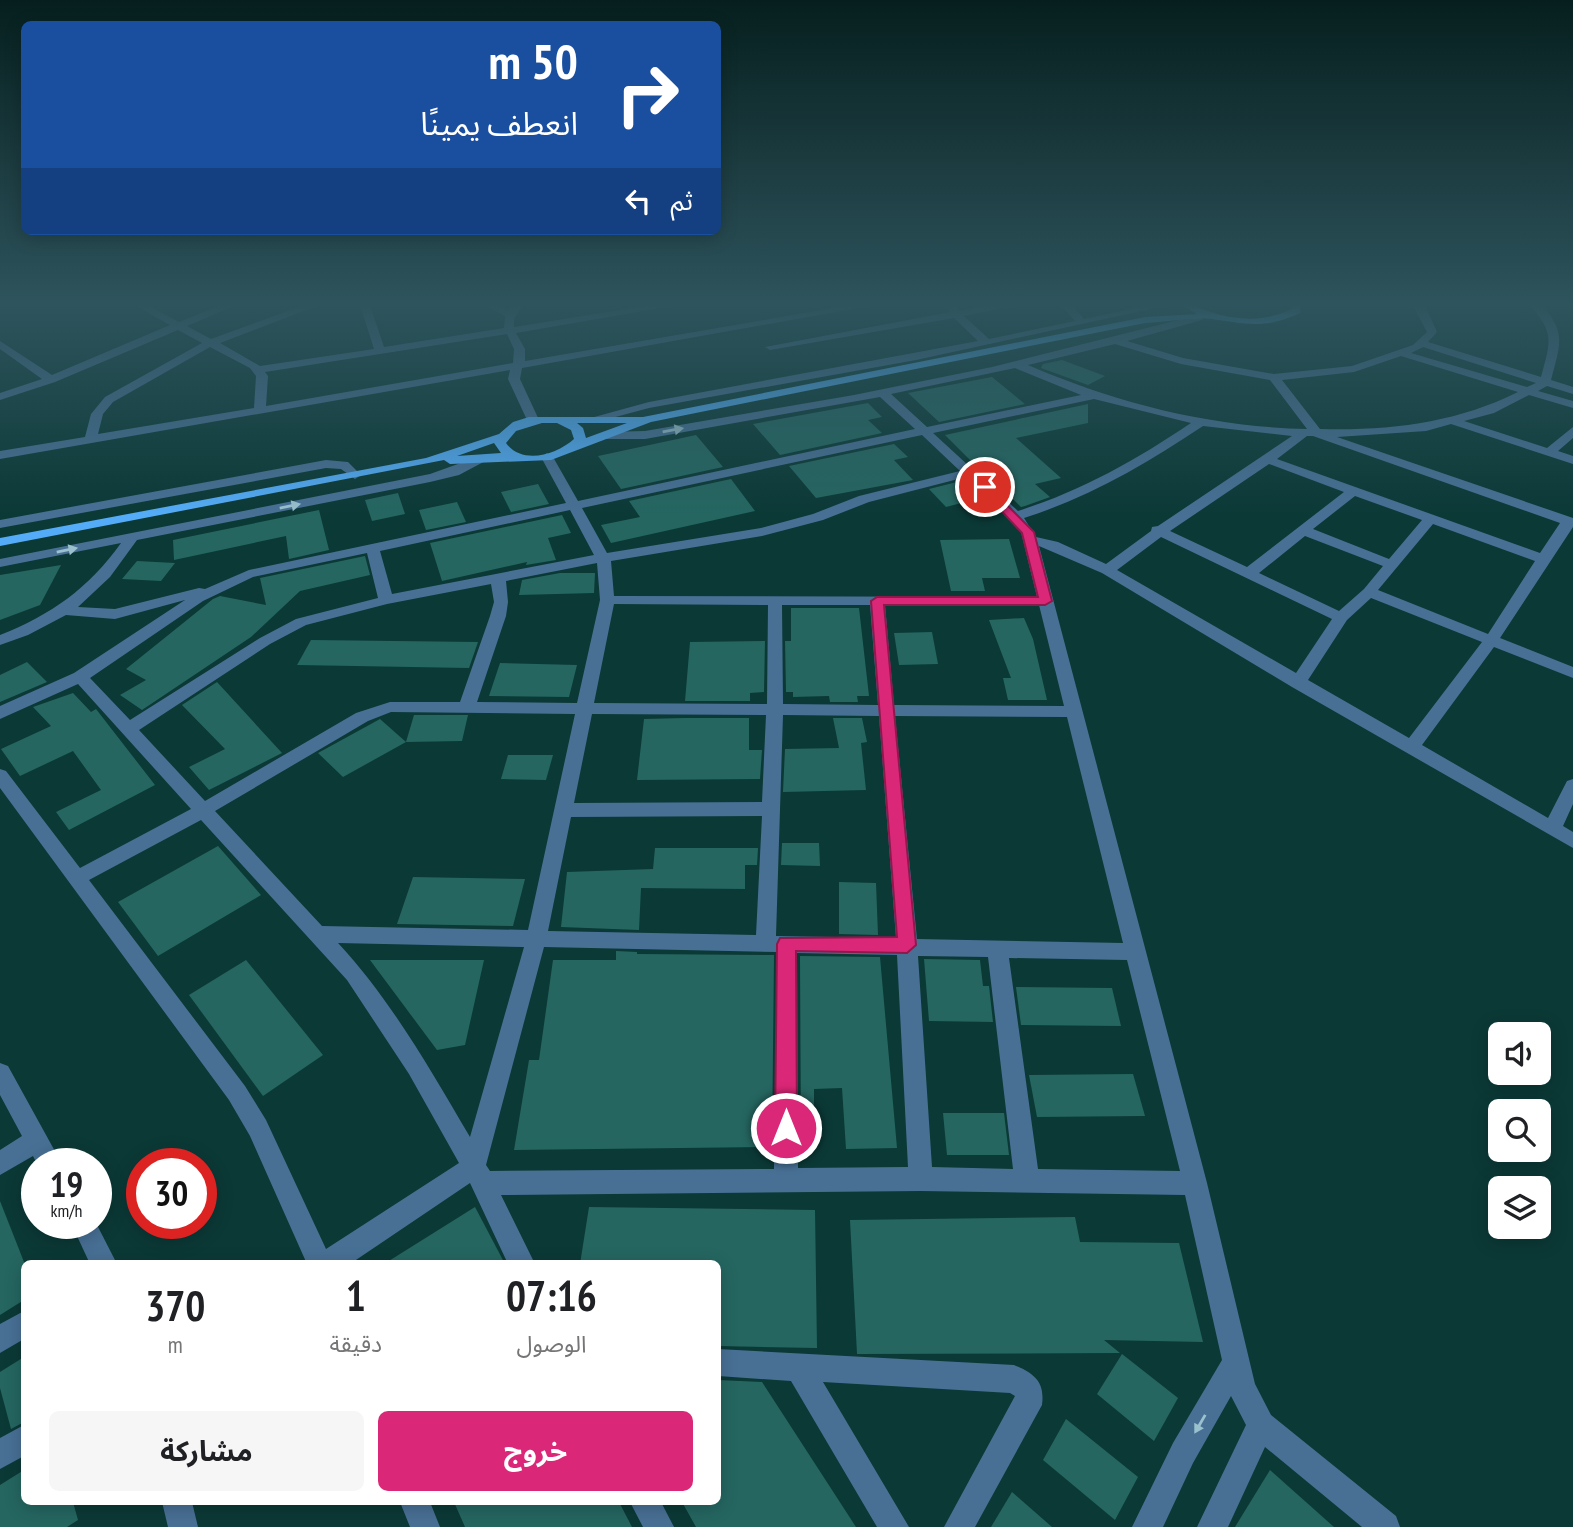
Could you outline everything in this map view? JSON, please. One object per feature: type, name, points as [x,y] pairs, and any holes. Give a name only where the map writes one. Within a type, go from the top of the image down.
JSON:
[{"type":"main road","points":[[429,461],[547,457],[648,419],[877,373]]},
{"type":"main road","points":[[0,542],[429,461],[501,437],[513,427],[533,420],[648,419]]},
{"type":"main road","points":[[559,420],[577,428],[580,433],[575,446]]},
{"type":"main road","points":[[501,437],[502,448],[516,456]]},
{"type":"street","points":[[41,373],[51,380]]},
{"type":"street","points":[[0,397],[66,373]]},
{"type":"street","points":[[91,439],[95,414],[102,404],[156,373]]},
{"type":"street","points":[[259,373],[260,410]]},
{"type":"street","points":[[0,455],[479,373]]},
{"type":"street","points":[[515,373],[514,379],[533,420]]},
{"type":"street","points":[[593,419],[649,405],[819,373]]},
{"type":"street","points":[[605,436],[645,435],[971,373]]},
{"type":"street","points":[[1037,373],[1091,396],[1201,422],[1310,434],[1373,433],[1452,421],[1483,413],[1531,393],[1545,383],[1549,373]]},
{"type":"street","points":[[1257,373],[1274,376],[1305,373]]},
{"type":"street","points":[[1467,373],[1573,405]]},
{"type":"street","points":[[1515,373],[1573,391]]},
{"type":"street","points":[[1274,376],[1310,434],[1571,522],[1543,559],[1490,642],[1411,747]]},
{"type":"street","points":[[883,392],[1016,516],[1031,540],[1195,1183],[1234,1366],[1249,1406],[1261,1425],[1385,1527]]},
{"type":"street","points":[[67,611],[115,614],[216,588],[249,574],[1091,396]]},
{"type":"street","points":[[1452,421],[1573,460]]},
{"type":"street","points":[[1016,516],[1057,504],[1108,482],[1201,422]]},
{"type":"street","points":[[1550,452],[1573,431]]},
{"type":"street","points":[[1107,570],[1157,530],[1310,434]]},
{"type":"street","points":[[478,1175],[536,940],[587,708],[607,600],[607,573],[603,558],[547,457]]},
{"type":"street","points":[[0,563],[430,478],[454,472],[483,459]]},
{"type":"street","points":[[1269,460],[1543,559]]},
{"type":"street","points":[[0,523],[316,465],[344,465],[355,475]]},
{"type":"street","points":[[130,728],[286,629],[386,600],[603,558],[762,532],[818,517],[891,492],[969,472]]},
{"type":"street","points":[[1249,572],[1353,491]]},
{"type":"street","points":[[1298,683],[1341,617],[1369,592],[1430,519]]},
{"type":"street","points":[[1157,530],[1341,617]]},
{"type":"street","points":[[1303,530],[1392,565]]},
{"type":"street","points":[[0,640],[67,611],[108,573],[132,537]]},
{"type":"street","points":[[1031,540],[1063,549],[1107,570],[1573,841]]},
{"type":"street","points":[[372,547],[386,600]]},
{"type":"street","points":[[467,707],[499,609],[498,578]]},
{"type":"street","points":[[0,713],[80,677],[216,588]]},
{"type":"street","points":[[1369,592],[1573,673]]},
{"type":"street","points":[[775,599],[771,809],[786,1180]]},
{"type":"street","points":[[607,600],[1045,601]]},
{"type":"street","points":[[877,601],[907,945],[921,1180]]},
{"type":"street","points":[[115,614],[133,642]]},
{"type":"street","points":[[80,677],[130,728],[354,974],[417,1067],[478,1175],[520,1260]]},
{"type":"street","points":[[77,878],[376,711],[402,706],[1076,712]]},
{"type":"street","points":[[0,775],[237,1093],[258,1128],[318,1260]]},
{"type":"street","points":[[1552,829],[1573,785]]},
{"type":"street","points":[[565,810],[771,809]]},
{"type":"street","points":[[315,934],[1137,952]]},
{"type":"street","points":[[998,948],[1027,1181]]},
{"type":"street","points":[[0,1073],[41,1148]]},
{"type":"street","points":[[0,1164],[37,1140]]},
{"type":"street","points":[[334,1260],[478,1175],[1195,1183]]},
{"type":"street","points":[[91,1239],[102,1260]]},
{"type":"street","points":[[0,1340],[21,1326]]},
{"type":"street","points":[[721,1363],[1014,1379],[1030,1390],[1028,1405],[959,1527]]},
{"type":"street","points":[[1147,1527],[1183,1453],[1234,1366]]},
{"type":"street","points":[[798,1367],[894,1527]]},
{"type":"street","points":[[1212,1527],[1261,1425]]},
{"type":"street","points":[[0,1455],[21,1441]]},
{"type":"street","points":[[178,1505],[183,1527]]},
{"type":"street","points":[[416,1505],[425,1527]]},
{"type":"street","points":[[647,1505],[659,1527]]},
{"type":"building","points":[[1056,373],[1098,373],[1105,376],[1088,385]]},
{"type":"building","points":[[992,377],[1025,404],[939,422],[908,393]]},
{"type":"building","points":[[868,403],[882,417],[868,420],[882,433],[780,455],[753,424]]},
{"type":"building","points":[[1088,404],[1088,423],[1016,438],[1061,478],[1035,484],[1050,497],[1021,507],[1005,491],[1002,492],[945,435]]},
{"type":"building","points":[[696,435],[723,467],[621,489],[598,456]]},
{"type":"building","points":[[894,444],[908,457],[894,460],[913,480],[816,498],[789,466]]},
{"type":"building","points":[[731,479],[755,511],[611,543],[601,525],[640,517],[629,501]]},
{"type":"building","points":[[965,480],[984,497],[946,507],[929,489]]},
{"type":"building","points":[[538,484],[549,504],[511,512],[501,492]]},
{"type":"building","points":[[398,493],[405,514],[372,521],[365,500]]},
{"type":"building","points":[[457,502],[466,522],[426,530],[419,510]]},
{"type":"building","points":[[319,510],[329,550],[289,559],[286,536],[174,560],[173,540]]},
{"type":"building","points":[[562,515],[571,533],[548,538],[556,560],[526,565],[527,562],[442,581],[430,543]]},
{"type":"building","points":[[1009,539],[1020,578],[982,578],[985,591],[951,591],[940,540]]},
{"type":"building","points":[[365,556],[370,575],[300,591],[251,637],[142,710],[120,695],[146,680],[126,669],[213,599],[220,596],[266,605],[260,578]]},
{"type":"building","points":[[137,561],[175,563],[161,581],[122,579]]},
{"type":"building","points":[[61,565],[40,605],[0,620],[0,575]]},
{"type":"building","points":[[560,573],[595,573],[594,593],[519,595],[522,580]]},
{"type":"building","points":[[791,608],[859,608],[869,696],[857,696],[858,702],[830,702],[829,696],[793,697],[793,692],[786,692],[785,641],[791,641]]},
{"type":"building","points":[[1024,618],[1033,639],[1047,700],[1008,700],[1003,678],[1011,678],[989,620]]},
{"type":"building","points":[[932,632],[938,664],[899,665],[894,633]]},
{"type":"building","points":[[311,640],[478,642],[469,668],[297,665]]},
{"type":"building","points":[[765,641],[764,692],[750,693],[750,701],[685,701],[690,642]]},
{"type":"building","points":[[27,662],[47,682],[0,702],[0,675]]},
{"type":"building","points":[[500,663],[577,665],[569,697],[489,696]]},
{"type":"building","points":[[217,682],[282,753],[209,790],[189,767],[225,749],[182,705]]},
{"type":"building","points":[[73,693],[91,712],[96,709],[155,785],[69,830],[56,812],[101,790],[73,751],[20,776],[1,749],[51,726],[33,707]]},
{"type":"building","points":[[414,715],[468,715],[462,741],[406,742]]},
{"type":"building","points":[[749,718],[749,750],[762,750],[760,779],[637,780],[644,719]]},
{"type":"building","points":[[833,718],[862,718],[867,742],[861,743],[866,790],[783,792],[785,749],[839,748]]},
{"type":"building","points":[[380,719],[406,742],[343,777],[318,753]]},
{"type":"building","points":[[508,755],[553,755],[546,780],[501,779]]},
{"type":"building","points":[[782,843],[819,843],[820,866],[781,865]]},
{"type":"building","points":[[218,846],[261,895],[158,956],[118,902]]},
{"type":"building","points":[[655,848],[758,848],[757,865],[745,865],[745,889],[641,888],[639,930],[561,927],[567,872],[653,869]]},
{"type":"building","points":[[413,877],[525,879],[513,926],[397,924]]},
{"type":"building","points":[[839,882],[876,883],[878,935],[839,934]]},
{"type":"building","points":[[616,951],[637,954],[774,955],[772,1147],[514,1150],[529,1060],[539,1060],[553,960],[616,960]]},
{"type":"building","points":[[800,956],[880,957],[897,1148],[846,1149],[842,1088],[814,1089],[814,1146],[801,1146]]},
{"type":"building","points":[[924,959],[980,960],[983,986],[989,986],[993,1022],[929,1021]]},
{"type":"building","points":[[246,960],[323,1055],[263,1096],[189,995]]},
{"type":"building","points":[[370,960],[484,960],[465,1045],[437,1050]]},
{"type":"building","points":[[1016,987],[1112,988],[1121,1026],[1021,1025]]},
{"type":"building","points":[[1133,1074],[1145,1116],[1037,1117],[1029,1075]]},
{"type":"building","points":[[943,1113],[1004,1113],[1009,1155],[947,1155]]},
{"type":"building","points":[[0,1201],[23,1260],[21,1260],[21,1302],[0,1315]]},
{"type":"building","points":[[475,1207],[503,1260],[390,1260]]},
{"type":"building","points":[[589,1207],[815,1210],[817,1348],[721,1346],[721,1260],[581,1260]]},
{"type":"building","points":[[1075,1217],[1080,1242],[1179,1243],[1203,1342],[1104,1340],[1120,1353],[857,1354],[850,1220]]},
{"type":"building","points":[[1122,1354],[1178,1398],[1154,1441],[1097,1394]]},
{"type":"building","points":[[21,1359],[21,1424],[11,1429],[0,1388],[0,1372]]},
{"type":"building","points":[[721,1380],[762,1382],[856,1527],[696,1527],[684,1505],[721,1505]]},
{"type":"building","points":[[1066,1419],[1138,1477],[1115,1520],[1043,1460]]},
{"type":"building","points":[[1270,1470],[1334,1527],[1235,1527]]},
{"type":"building","points":[[21,1472],[21,1505],[74,1505],[78,1520],[67,1527],[0,1527],[0,1485]]},
{"type":"building","points":[[1012,1492],[1052,1527],[991,1527]]},
{"type":"building","points":[[455,1505],[621,1505],[632,1527],[465,1527]]},
{"type":"route","points":[[786,1128],[787,944],[907,945],[877,601],[1045,601],[1028,532],[1016,516],[985,487]]}]
